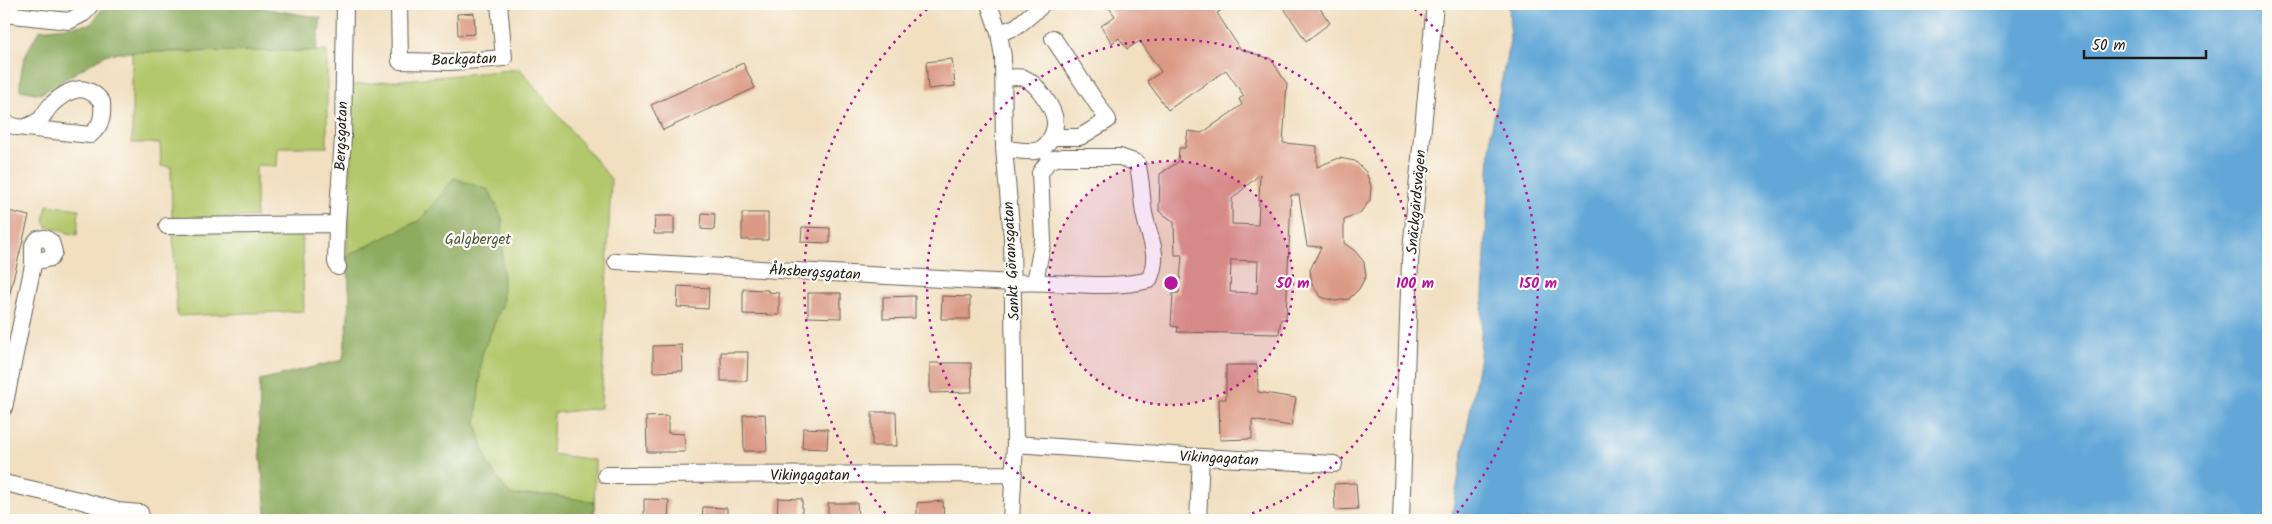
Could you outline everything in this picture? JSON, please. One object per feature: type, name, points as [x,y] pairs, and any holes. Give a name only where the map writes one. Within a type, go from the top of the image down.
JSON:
[{"type":"street","points":[[4,14],[69,21],[84,13],[91,4]]},
{"type":"street","name":"Bergsgatan","points":[[338,267],[336,262],[337,224],[342,138],[345,4]]},
{"type":"street","name":"Backgatan","points":[[399,4],[400,61],[451,62],[504,58],[499,4]]},
{"type":"street","name":"Sankt Göransgatan","points":[[989,4],[998,33],[1004,78],[1004,148],[1013,283],[1015,444],[1012,520]]},
{"type":"street","name":"Snäckgärdsvägen","points":[[1401,520],[1410,261],[1434,4]]},
{"type":"street","points":[[998,33],[1016,27],[1037,5]]},
{"type":"street","points":[[1052,137],[1080,137],[1108,120],[1053,38]]},
{"type":"street","points":[[1004,78],[1024,78],[1042,92],[1056,121],[1052,137],[1046,146],[1037,151],[1004,148]]},
{"type":"street","points":[[4,123],[26,127]]},
{"type":"street","name":"Åhsbergsgatan","points":[[616,261],[1013,283],[1128,285],[1149,280],[1155,267],[1154,248],[1144,213],[1141,177],[1137,163],[1120,156],[1062,157],[1050,160],[1040,173],[1042,240],[1035,282]]},
{"type":"street","points":[[168,226],[337,224]]},
{"type":"street","points":[[4,408],[34,262]]},
{"type":"street","name":"Vikingagatan","points":[[1015,444],[1334,464]]},
{"type":"street","points":[[1198,520],[1201,457]]},
{"type":"street","name":"Vikingagatan","points":[[606,475],[1014,474]]},
{"type":"street","points":[[4,483],[79,500],[117,511],[140,513],[142,520]]},
{"type":"green space","points":[[106,4],[238,4],[321,18],[316,51],[132,52],[107,54],[40,94],[20,90],[21,73],[25,58],[40,30],[91,24]]},
{"type":"green space","points":[[327,51],[327,147],[278,147],[277,166],[256,165],[256,217],[172,218],[171,167],[161,166],[160,143],[132,143],[132,52]]},
{"type":"green space","name":"Galgberget","points":[[520,69],[611,179],[601,408],[554,413],[552,454],[595,460],[594,520],[267,520],[259,438],[260,380],[343,360],[350,300],[347,256],[352,85]]},
{"type":"green space","points":[[454,178],[489,190],[502,218],[503,303],[482,354],[476,424],[488,465],[510,495],[551,495],[594,502],[594,520],[267,520],[259,438],[260,380],[343,360],[350,300],[347,256],[420,220]]},
{"type":"green space","points":[[47,205],[79,209],[77,235],[47,227],[44,221]]},
{"type":"green space","points":[[302,230],[304,311],[177,316],[173,232]]},
{"type":"water","points":[[1509,4],[2268,4],[2268,520],[1451,520],[1480,356],[1491,132],[1510,40]]},
{"type":"building","points":[[1106,4],[1231,4],[1217,13],[1240,49],[1271,59],[1287,84],[1283,143],[1317,146],[1317,167],[1339,158],[1355,161],[1366,172],[1371,186],[1370,200],[1360,213],[1344,220],[1344,243],[1355,251],[1364,262],[1366,276],[1359,289],[1349,299],[1335,301],[1321,297],[1312,285],[1310,270],[1321,247],[1307,246],[1299,195],[1291,195],[1286,319],[1281,319],[1279,334],[1177,332],[1178,327],[1171,326],[1173,293],[1179,293],[1182,255],[1175,255],[1174,222],[1159,211],[1160,174],[1178,162],[1179,148],[1185,148],[1188,131],[1202,133],[1242,105],[1239,99],[1244,96],[1226,70],[1168,110],[1147,81],[1161,72],[1140,41],[1127,49],[1119,38],[1112,43],[1101,26],[1115,16]],"holes":[[[1260,174],[1258,225],[1232,224],[1232,199]],[[1231,260],[1258,261],[1257,293],[1230,292]]]},
{"type":"building","points":[[1281,4],[1317,4],[1330,23],[1306,41]]},
{"type":"building","points":[[474,13],[475,34],[458,35],[457,14]]},
{"type":"building","points":[[952,59],[955,86],[928,89],[926,62]]},
{"type":"building","points":[[743,63],[755,88],[663,130],[651,105]]},
{"type":"building","points":[[4,210],[29,216],[9,296],[4,296]]},
{"type":"building","points":[[702,213],[715,214],[714,230],[701,229]]},
{"type":"building","points":[[742,213],[768,213],[768,240],[742,240]]},
{"type":"building","points":[[655,216],[674,216],[674,234],[654,234]]},
{"type":"building","points":[[802,227],[830,228],[830,243],[801,242]]},
{"type":"building","points":[[678,286],[709,288],[708,309],[677,307]]},
{"type":"building","points":[[743,289],[768,290],[768,292],[779,293],[779,315],[743,314]]},
{"type":"building","points":[[808,293],[841,293],[841,318],[808,317]]},
{"type":"building","points":[[915,296],[915,318],[883,319],[883,297]]},
{"type":"building","points":[[942,296],[970,297],[970,319],[941,319]]},
{"type":"building","points":[[682,345],[683,371],[653,372],[653,346]]},
{"type":"building","points":[[721,352],[748,352],[747,381],[721,381]]},
{"type":"building","points":[[930,363],[971,363],[972,392],[930,393]]},
{"type":"building","points":[[1226,365],[1257,365],[1258,392],[1296,398],[1291,426],[1252,420],[1252,439],[1220,440],[1219,399],[1226,399]]},
{"type":"building","points":[[872,412],[896,412],[897,446],[872,446]]},
{"type":"building","points":[[765,414],[767,451],[744,451],[743,415]]},
{"type":"building","points":[[668,416],[668,433],[684,434],[685,452],[647,452],[646,417]]},
{"type":"building","points":[[803,428],[828,429],[827,449],[802,448]]},
{"type":"building","points":[[1356,483],[1358,509],[1335,510],[1334,484]]},
{"type":"building","points":[[778,498],[802,499],[802,519],[777,518]]},
{"type":"building","points":[[644,499],[669,500],[668,520],[644,519]]},
{"type":"building","points":[[943,501],[944,520],[917,520],[917,503]]},
{"type":"building","points":[[828,503],[857,503],[858,517],[828,518]]},
{"type":"building","points":[[703,507],[727,508],[727,520],[702,520]]}]
